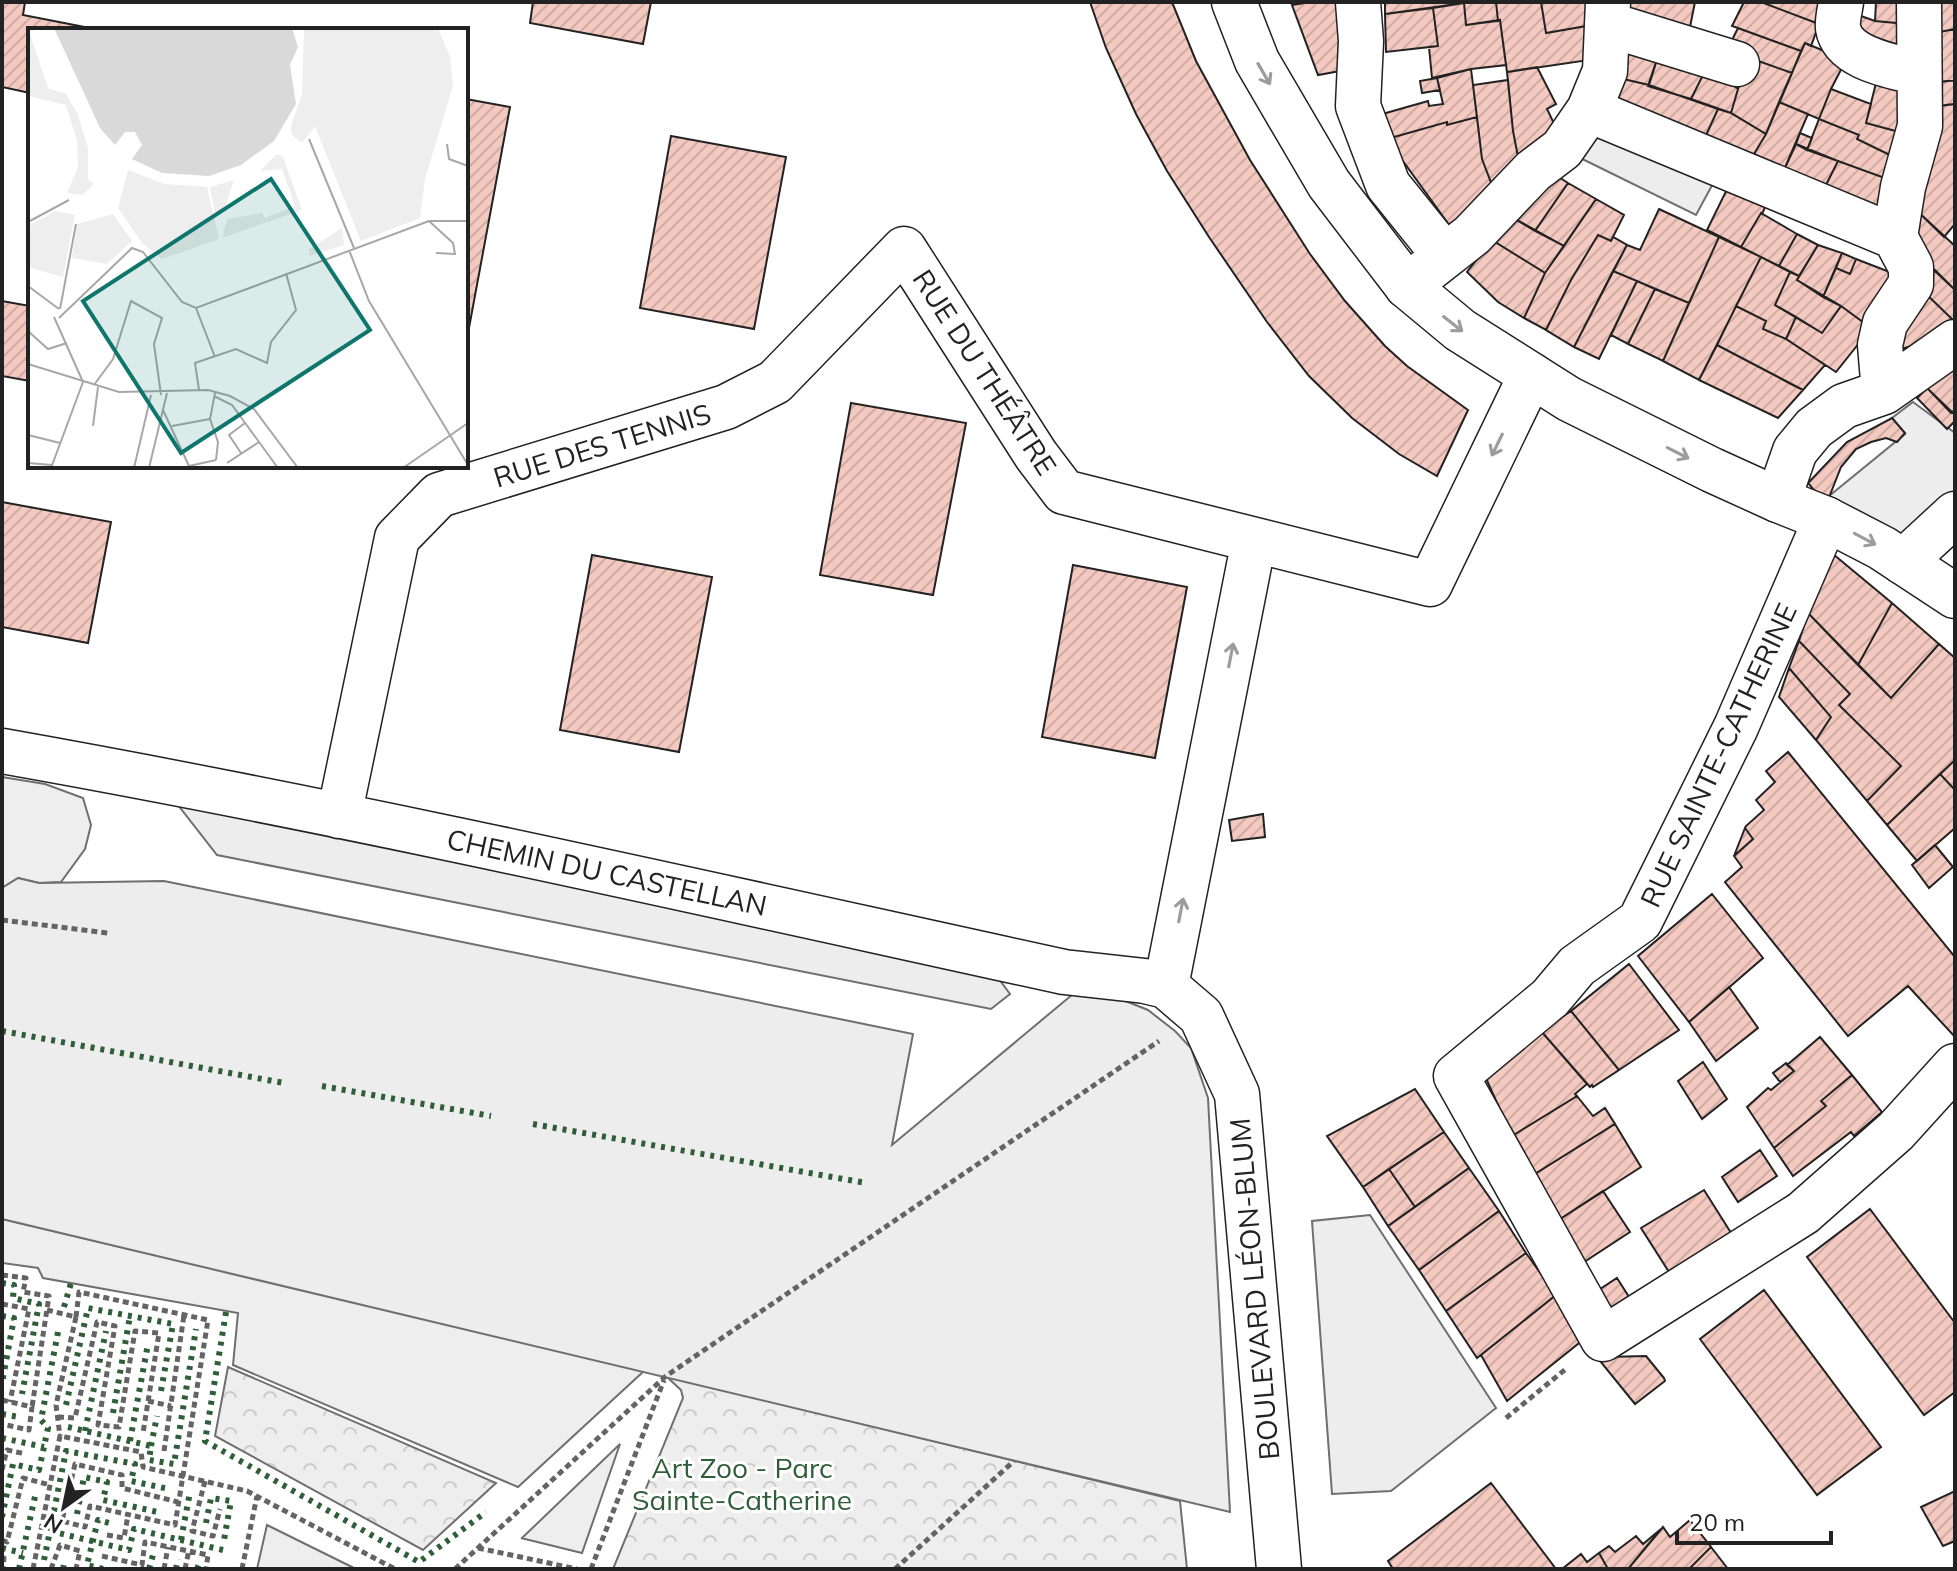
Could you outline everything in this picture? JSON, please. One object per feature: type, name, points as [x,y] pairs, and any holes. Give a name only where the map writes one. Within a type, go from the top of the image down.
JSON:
[{"type":"street","points":[[1234,2],[1257,61],[1329,184],[1407,286],[1460,330],[1582,405],[1712,470],[1826,519],[1882,548],[1955,596]]},
{"type":"street","points":[[1358,2],[1361,41],[1358,106],[1388,185],[1445,256]]},
{"type":"street","points":[[1841,2],[1838,27],[1844,44],[1861,56],[1919,73]]},
{"type":"street","points":[[1884,392],[1880,345],[1885,323],[1911,284],[1911,267],[1895,237],[1903,187],[1920,126],[1919,2]]},
{"type":"street","points":[[1407,286],[1472,235],[1533,171],[1562,149],[1589,110],[1605,71],[1607,13],[1737,64]]},
{"type":"street","points":[[1589,110],[1895,237]]},
{"type":"street","name":"RUE DU THÉÂTRE","points":[[904,249],[1036,455],[1064,492],[1430,584],[1531,375]]},
{"type":"street","name":"RUE DES TENNIS","points":[[339,816],[397,538],[439,495],[726,407],[775,382],[904,249]]},
{"type":"street","points":[[1778,500],[1795,451],[1814,428],[1844,406],[1884,392],[1955,342]]},
{"type":"street","points":[[1903,562],[1955,514]]},
{"type":"street","name":"RUE SAINTE-CATHERINE","points":[[1603,1339],[1456,1076],[1550,998],[1577,966],[1640,921],[1736,727],[1826,519]]},
{"type":"street","points":[[1201,1016],[1166,986],[1254,540]]},
{"type":"street","name":"CHEMIN DU CASTELLAN","points":[[2,751],[122,772],[541,857],[1064,972],[1166,986]]},
{"type":"street","name":"BOULEVARD LÉON-BLUM","points":[[1201,1016],[1237,1094],[1279,1569]]},
{"type":"street","points":[[1603,1339],[1803,1213],[1896,1131],[1955,1066]]},
{"type":"path","points":[[2,920],[108,933]]},
{"type":"path","points":[[455,1569],[666,1376],[1201,1016]]},
{"type":"path","points":[[2,1275],[26,1278],[23,1292],[49,1296],[29,1430],[2,1424]]},
{"type":"path","points":[[33,1569],[60,1436],[56,1405],[79,1292],[208,1320],[175,1525],[90,1506],[85,1527],[62,1521],[75,1464],[122,1475],[122,1488],[178,1502]]},
{"type":"path","points":[[2,1304],[29,1309],[10,1402]]},
{"type":"path","points":[[47,1310],[76,1317]]},
{"type":"path","points":[[164,1451],[184,1315]]},
{"type":"path","points":[[58,1417],[75,1418],[97,1322],[115,1326],[98,1425],[119,1427],[135,1331],[159,1333],[143,1433]]},
{"type":"path","points":[[1506,1418],[1603,1339]]},
{"type":"path","points":[[591,1569],[666,1376]]},
{"type":"path","points":[[2,1400],[32,1407]]},
{"type":"path","points":[[148,1401],[171,1406]]},
{"type":"path","points":[[60,1436],[141,1452],[143,1467],[247,1491],[395,1569]]},
{"type":"path","points":[[2,1470],[7,1450],[26,1454]]},
{"type":"path","points":[[895,1569],[1014,1461]]},
{"type":"path","points":[[2,1540],[7,1542],[23,1478],[50,1485]]},
{"type":"path","points":[[205,1481],[192,1531],[213,1536],[220,1509]]},
{"type":"path","points":[[242,1569],[257,1496]]},
{"type":"path","points":[[107,1535],[124,1538],[128,1515]]},
{"type":"path","points":[[102,1556],[142,1565],[145,1542],[208,1555],[206,1569]]},
{"type":"path","points":[[51,1569],[60,1545],[80,1551],[76,1569]]},
{"type":"path","points":[[164,1569],[168,1547]]},
{"type":"path","points":[[478,1548],[577,1569]]},
{"type":"path","points":[[185,1569],[189,1550]]},
{"type":"path","points":[[2,1558],[3,1569]]},
{"type":"green space","points":[[2,777],[45,784],[83,798],[91,825],[85,849],[61,882],[39,883],[18,878],[2,888]]},
{"type":"green space","points":[[2,1219],[644,1371],[518,1487],[233,1365],[238,1313],[43,1278],[38,1268],[2,1263]]},
{"type":"green space","points":[[228,1367],[496,1483],[423,1550],[215,1436]]},
{"type":"green space","name":"Art Zoo - Parc Sainte-Catherine","points":[[666,1376],[1180,1501],[1187,1569],[613,1569],[683,1398],[681,1390]]},
{"type":"green space","points":[[620,1444],[582,1553],[521,1538],[522,1538]]},
{"type":"green space","points":[[267,1525],[356,1569],[257,1569]]},
{"type":"shaded area","points":[[1589,110],[1723,165],[1696,215],[1562,149]]},
{"type":"shaded area","points":[[1913,402],[1955,433],[1955,536],[1941,552],[1823,501],[1905,434],[1892,418]]},
{"type":"shaded area","points":[[178,805],[987,963],[1010,994],[991,1009],[217,855]]},
{"type":"shaded area","points":[[18,878],[39,883],[164,881],[913,1034],[892,1145],[1079,989],[1108,994],[1148,1010],[1191,1048],[1208,1098],[1230,1512],[2,1219],[2,888]]},
{"type":"shaded area","points":[[1370,1215],[1496,1408],[1391,1491],[1332,1494],[1312,1221]]},
{"type":"building","points":[[2,2],[25,2],[23,15],[90,28],[28,28],[28,93],[2,87]]},
{"type":"building","points":[[533,2],[651,2],[643,44],[530,23]]},
{"type":"building","points":[[1090,2],[1172,2],[1196,61],[1250,160],[1310,254],[1345,301],[1385,346],[1407,366],[1468,410],[1437,476],[1399,454],[1352,418],[1309,376],[1267,322],[1167,171],[1136,114],[1106,48]]},
{"type":"building","points":[[1339,2],[1346,70],[1318,75],[1292,5]]},
{"type":"building","points":[[1385,2],[1464,2],[1464,3],[1385,14]]},
{"type":"building","points":[[1496,2],[1498,21],[1466,25],[1464,3]]},
{"type":"building","points":[[1496,2],[1541,2],[1546,33],[1598,24],[1596,59],[1507,72]]},
{"type":"building","points":[[1541,2],[1596,2],[1598,24],[1546,33]]},
{"type":"building","points":[[1623,2],[1695,2],[1687,42],[1621,20]]},
{"type":"building","points":[[1744,2],[1761,2],[1819,24],[1811,46],[1805,43],[1801,51],[1732,26]]},
{"type":"building","points":[[1761,2],[1827,2],[1819,24]]},
{"type":"building","points":[[1876,2],[1909,2],[1907,24],[1875,21]]},
{"type":"building","points":[[1932,2],[1955,2],[1955,29],[1929,34]]},
{"type":"building","points":[[1464,3],[1466,25],[1500,20],[1506,65],[1432,78],[1429,47],[1438,46],[1433,8]]},
{"type":"building","points":[[1433,8],[1438,46],[1386,52],[1385,14]]},
{"type":"building","points":[[1858,15],[1875,21],[1907,24],[1906,58],[1853,37]]},
{"type":"building","points":[[1738,28],[1801,51],[1792,73],[1750,58],[1725,54]]},
{"type":"building","points":[[1955,29],[1955,80],[1932,83],[1929,34]]},
{"type":"building","points":[[1620,38],[1660,50],[1649,85],[1619,78]]},
{"type":"building","points":[[1805,43],[1846,60],[1819,119],[1779,102]]},
{"type":"building","points":[[1660,50],[1708,65],[1691,99],[1648,86]]},
{"type":"building","points":[[1750,58],[1792,73],[1766,134],[1731,113]]},
{"type":"building","points":[[1708,65],[1738,89],[1731,113],[1691,99]]},
{"type":"building","points":[[1537,67],[1556,104],[1547,109],[1560,136],[1520,167],[1507,72]]},
{"type":"building","points":[[1471,69],[1477,117],[1387,139],[1379,115],[1428,101],[1429,106],[1443,104],[1437,78]]},
{"type":"building","points":[[1879,71],[1910,82],[1903,133],[1866,123]]},
{"type":"building","points":[[1437,78],[1440,90],[1422,93],[1420,81]]},
{"type":"building","points":[[1619,78],[1718,109],[1703,142],[1605,104]]},
{"type":"building","points":[[1508,80],[1520,167],[1495,193],[1482,159],[1473,85]]},
{"type":"building","points":[[1955,80],[1955,104],[1930,107],[1932,83]]},
{"type":"building","points":[[1831,89],[1871,104],[1866,123],[1903,133],[1898,159],[1857,139],[1859,135],[1819,119]]},
{"type":"building","points":[[468,99],[510,107],[468,333]]},
{"type":"building","points":[[1779,102],[1808,114],[1784,170],[1754,154]]},
{"type":"building","points":[[1955,104],[1955,224],[1944,237],[1915,209],[1930,107]]},
{"type":"building","points":[[1718,109],[1731,113],[1766,134],[1754,154],[1743,158],[1703,142]]},
{"type":"building","points":[[1477,117],[1482,159],[1495,193],[1455,233],[1387,139]]},
{"type":"building","points":[[1819,119],[1859,135],[1857,139],[1898,159],[1893,181],[1807,150]]},
{"type":"building","points":[[1800,133],[1812,138],[1807,150],[1796,144]]},
{"type":"building","points":[[671,136],[786,157],[754,329],[640,308]]},
{"type":"building","points":[[1796,144],[1838,161],[1825,187],[1784,170]]},
{"type":"building","points":[[1838,161],[1893,181],[1881,224],[1825,187]]},
{"type":"building","points":[[1546,169],[1568,183],[1535,231],[1510,216]]},
{"type":"building","points":[[1734,175],[1772,192],[1741,247],[1707,230]]},
{"type":"building","points":[[1568,183],[1596,199],[1564,246],[1535,231]]},
{"type":"building","points":[[1596,199],[1624,215],[1611,241],[1598,235],[1546,330],[1524,318],[1545,273]]},
{"type":"building","points":[[1659,209],[1719,237],[1689,303],[1613,271],[1627,245],[1640,250]]},
{"type":"building","points":[[1915,209],[1955,246],[1955,290],[1905,243]]},
{"type":"building","points":[[1761,213],[1797,234],[1779,266],[1741,247]]},
{"type":"building","points":[[1510,216],[1564,246],[1545,273],[1492,240]]},
{"type":"building","points":[[1797,234],[1818,245],[1799,276],[1779,266]]},
{"type":"building","points":[[1598,235],[1611,241],[1613,237],[1627,245],[1574,347],[1546,330]]},
{"type":"building","points":[[1719,237],[1761,257],[1699,380],[1663,361]]},
{"type":"building","points":[[1492,240],[1545,273],[1524,318],[1498,302],[1467,272]]},
{"type":"building","points":[[1818,245],[1842,253],[1823,297],[1797,280]]},
{"type":"building","points":[[1842,253],[1856,259],[1850,274],[1836,268]]},
{"type":"building","points":[[1761,257],[1790,272],[1775,305],[1796,317],[1786,339],[1763,329],[1766,321],[1736,306]]},
{"type":"building","points":[[1856,259],[1900,276],[1871,328],[1823,297],[1836,268],[1850,274]]},
{"type":"building","points":[[1935,270],[1955,290],[1955,322],[1921,289]]},
{"type":"building","points":[[1613,271],[1637,281],[1599,359],[1574,347]]},
{"type":"building","points":[[1790,272],[1799,276],[1797,280],[1841,306],[1822,333],[1775,305]]},
{"type":"building","points":[[1637,281],[1655,289],[1628,344],[1611,335]]},
{"type":"building","points":[[1655,289],[1689,303],[1663,361],[1628,344]]},
{"type":"building","points":[[1921,289],[1955,322],[1948,335],[1898,350]]},
{"type":"building","points":[[2,301],[28,306],[28,381],[2,376]]},
{"type":"building","points":[[1736,306],[1766,321],[1763,329],[1786,339],[1825,365],[1803,390],[1717,345]]},
{"type":"building","points":[[1841,306],[1871,328],[1836,372],[1786,339],[1796,317],[1822,333]]},
{"type":"building","points":[[1717,345],[1803,390],[1778,418],[1699,380]]},
{"type":"building","points":[[1955,368],[1955,410],[1951,413],[1927,388]]},
{"type":"building","points":[[1927,388],[1955,415],[1955,421],[1947,429],[1917,398]]},
{"type":"building","points":[[851,403],[966,423],[933,595],[820,575]]},
{"type":"building","points":[[1892,418],[1905,433],[1897,442],[1886,438],[1856,449],[1841,467],[1830,495],[1823,501],[1808,483],[1847,442]]},
{"type":"building","points":[[2,502],[111,522],[88,643],[2,627]]},
{"type":"building","points":[[1833,554],[1892,603],[1858,665],[1808,613]]},
{"type":"building","points":[[592,555],[712,577],[679,752],[560,730]]},
{"type":"building","points":[[1073,565],[1187,587],[1155,758],[1042,737]]},
{"type":"building","points":[[1892,603],[1939,644],[1891,698],[1858,665]]},
{"type":"building","points":[[1808,613],[1891,698],[1939,644],[1955,658],[1955,760],[1887,825],[1867,801],[1901,766],[1839,705],[1850,694],[1799,641]]},
{"type":"building","points":[[1799,641],[1850,694],[1839,705],[1901,766],[1867,801],[1816,740],[1831,717],[1789,668]]},
{"type":"building","points":[[1789,668],[1831,717],[1816,740],[1779,697]]},
{"type":"building","points":[[1788,752],[1955,957],[1955,1037],[1908,986],[1848,1036],[1725,882],[1742,867],[1734,856],[1753,839],[1746,826],[1764,810],[1756,800],[1775,782],[1766,771]]},
{"type":"building","points":[[1955,762],[1955,790],[1940,774]]},
{"type":"building","points":[[1940,774],[1955,790],[1955,828],[1917,861],[1887,825]]},
{"type":"building","points":[[1263,814],[1265,837],[1232,841],[1229,820]]},
{"type":"building","points":[[1745,828],[1753,839],[1734,856]]},
{"type":"building","points":[[1935,845],[1953,867],[1929,888],[1912,865]]},
{"type":"building","points":[[1712,894],[1763,958],[1689,1022],[1638,956]]},
{"type":"building","points":[[1629,964],[1679,1030],[1619,1070],[1571,1011]]},
{"type":"building","points":[[1729,987],[1758,1028],[1716,1061],[1689,1022]]},
{"type":"building","points":[[1571,1011],[1619,1070],[1593,1087],[1541,1031]]},
{"type":"building","points":[[1541,1031],[1587,1084],[1575,1094],[1577,1096],[1512,1136],[1484,1074]]},
{"type":"building","points":[[1820,1037],[1852,1075],[1821,1101],[1826,1106],[1774,1148],[1747,1107],[1794,1071],[1787,1065]]},
{"type":"building","points":[[1703,1062],[1727,1099],[1702,1119],[1678,1081]]},
{"type":"building","points":[[1786,1063],[1794,1071],[1780,1082],[1773,1073]]},
{"type":"building","points":[[1852,1075],[1882,1112],[1854,1136],[1851,1132],[1793,1176],[1774,1148],[1826,1106],[1821,1101]]},
{"type":"building","points":[[1415,1089],[1444,1132],[1363,1187],[1327,1136]]},
{"type":"building","points":[[1577,1096],[1593,1116],[1605,1108],[1615,1124],[1533,1175],[1512,1136]]},
{"type":"building","points":[[1615,1124],[1641,1167],[1557,1221],[1533,1175]]},
{"type":"building","points":[[1444,1132],[1469,1168],[1415,1207],[1389,1169]]},
{"type":"building","points":[[1760,1150],[1777,1176],[1738,1202],[1722,1177]]},
{"type":"building","points":[[1469,1168],[1499,1211],[1419,1270],[1388,1226]]},
{"type":"building","points":[[1389,1169],[1415,1207],[1388,1226],[1363,1187]]},
{"type":"building","points":[[1704,1190],[1738,1244],[1676,1283],[1641,1228]]},
{"type":"building","points":[[1603,1191],[1630,1232],[1578,1266],[1557,1221]]},
{"type":"building","points":[[1870,1209],[1955,1323],[1955,1392],[1924,1415],[1807,1257]]},
{"type":"building","points":[[1499,1211],[1526,1253],[1446,1311],[1419,1270]]},
{"type":"building","points":[[1526,1253],[1556,1295],[1477,1358],[1446,1311]]},
{"type":"building","points":[[1617,1278],[1636,1308],[1612,1323],[1594,1293]]},
{"type":"building","points":[[1764,1290],[1881,1447],[1817,1495],[1700,1339]]},
{"type":"building","points":[[1556,1295],[1589,1335],[1507,1401],[1481,1355]]},
{"type":"building","points":[[1646,1356],[1665,1381],[1635,1404],[1600,1361],[1605,1357]]},
{"type":"building","points":[[1491,1483],[1556,1569],[1393,1569],[1388,1561]]},
{"type":"building","points":[[1955,1491],[1955,1541],[1943,1546],[1921,1507]]},
{"type":"building","points":[[1690,1520],[1711,1547],[1689,1569],[1628,1569],[1663,1527],[1670,1537]]},
{"type":"building","points":[[1661,1529],[1628,1569],[1608,1569],[1599,1553],[1609,1546],[1615,1552],[1636,1536],[1643,1544]]},
{"type":"building","points":[[1711,1547],[1728,1569],[1689,1569]]},
{"type":"building","points":[[1599,1553],[1608,1569],[1562,1569],[1581,1554],[1587,1562]]},
{"type":"hedge","points":[[2,1031],[284,1083]]},
{"type":"hedge","points":[[322,1086],[491,1116]]},
{"type":"hedge","points":[[533,1124],[866,1183]]},
{"type":"hedge","points":[[2,1283],[14,1285],[13,1298],[39,1304],[22,1394]]},
{"type":"hedge","points":[[64,1307],[71,1283]]},
{"type":"hedge","points":[[66,1405],[88,1308],[173,1324],[161,1391]]},
{"type":"hedge","points":[[226,1312],[205,1441],[419,1562],[486,1512]]},
{"type":"hedge","points":[[2,1316],[14,1318],[2,1383]]},
{"type":"hedge","points":[[113,1413],[130,1316]]},
{"type":"hedge","points":[[2,1517],[13,1464],[39,1470],[48,1428],[41,1420],[59,1327]]},
{"type":"hedge","points":[[68,1427],[151,1446],[149,1460],[174,1464],[196,1329]]},
{"type":"hedge","points":[[85,1431],[106,1331]]},
{"type":"hedge","points":[[130,1441],[148,1344]]},
{"type":"hedge","points":[[2,1414],[19,1417]]},
{"type":"hedge","points":[[151,1446],[157,1416]]},
{"type":"hedge","points":[[2,1438],[44,1447]]},
{"type":"hedge","points":[[50,1531],[66,1451],[135,1464],[131,1481],[169,1489]]},
{"type":"hedge","points":[[77,1514],[84,1477],[107,1482],[103,1500],[162,1513]]},
{"type":"hedge","points":[[19,1569],[36,1492]]},
{"type":"hedge","points":[[181,1540],[190,1492]]},
{"type":"hedge","points":[[206,1523],[211,1498],[231,1501],[224,1540]]},
{"type":"hedge","points":[[103,1569],[87,1565],[98,1520],[113,1524]]},
{"type":"hedge","points":[[44,1560],[50,1531],[129,1550],[134,1529],[223,1550]]},
{"type":"hedge","points":[[2,1548],[23,1553]]},
{"type":"hedge","points":[[149,1569],[153,1555]]},
{"type":"hedge","points":[[176,1569],[178,1559]]},
{"type":"hedge","points":[[63,1569],[65,1560]]},
{"type":"hedge","points":[[197,1569],[199,1564]]}]
